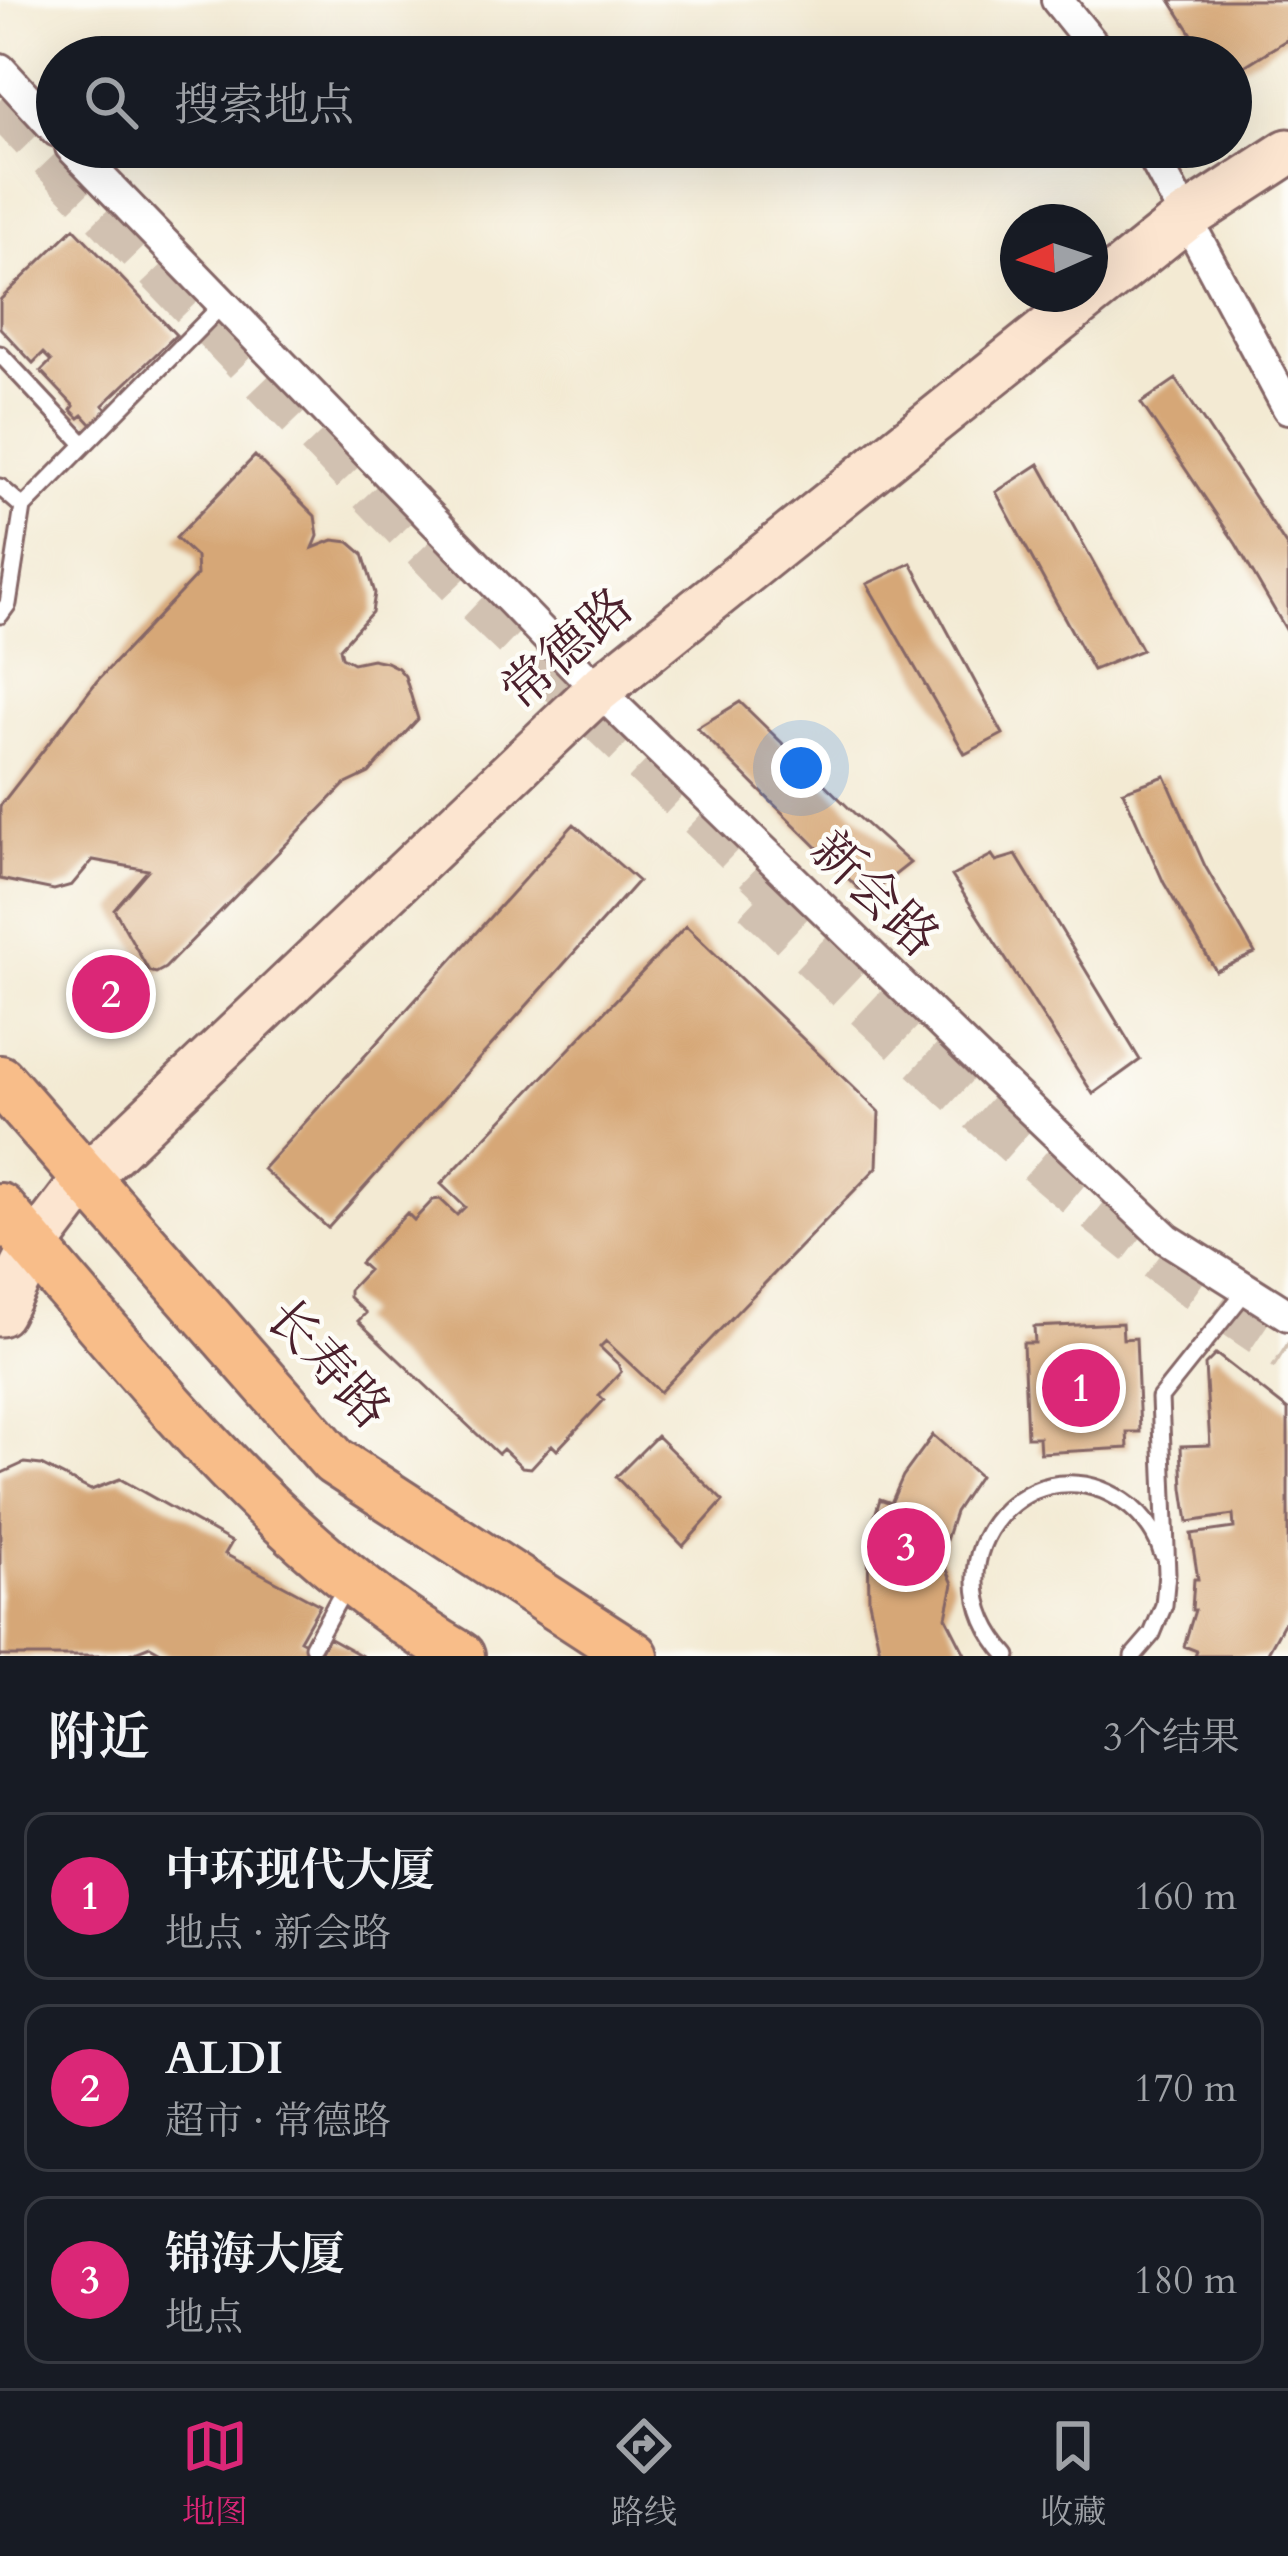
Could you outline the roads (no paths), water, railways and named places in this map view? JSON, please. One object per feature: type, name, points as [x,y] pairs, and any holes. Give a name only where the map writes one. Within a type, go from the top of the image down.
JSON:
[{"type":"main road","name":"常德路","points":[[0,1313],[34,1247],[88,1176],[598,689],[1185,219],[1288,152]]},
{"type":"main road","name":"长寿路","points":[[0,1080],[334,1461],[634,1656]]},
{"type":"main road","points":[[0,1208],[254,1497],[414,1637],[460,1656]]},
{"type":"street","points":[[1057,0],[1086,36]]},
{"type":"street","points":[[0,69],[36,108]]},
{"type":"street","name":"新会路","points":[[91,168],[598,689],[1167,1239],[1288,1315]]},
{"type":"street","points":[[1159,168],[1288,408]]},
{"type":"lane","points":[[0,614],[8,604],[23,507],[223,305]]},
{"type":"lane","points":[[0,354],[84,444]]},
{"type":"lane","points":[[0,487],[23,507]]},
{"type":"lane","points":[[1132,1656],[1153,1634],[1164,1605],[1160,1398],[1246,1289]]},
{"type":"lane","points":[[1008,1656],[989,1635],[976,1605],[974,1573],[982,1541],[1001,1514],[1027,1495],[1057,1485],[1088,1486],[1118,1497],[1142,1516],[1159,1543],[1167,1574]]},
{"type":"lane","points":[[1142,1516],[1158,1506],[1164,1494]]},
{"type":"lane","points":[[313,1646],[349,1580]]},
{"type":"tunnel","points":[[0,100],[36,138]]},
{"type":"tunnel","points":[[65,168],[476,597],[802,909]]},
{"type":"tunnel","points":[[757,898],[947,1077],[1078,1192],[1288,1347]]},
{"type":"place","name":"ALDI","points":[[111,994]]},
{"type":"place","name":"中环现代大厦","points":[[1081,1388]]},
{"type":"place","name":"锦海大厦","points":[[906,1547]]}]
